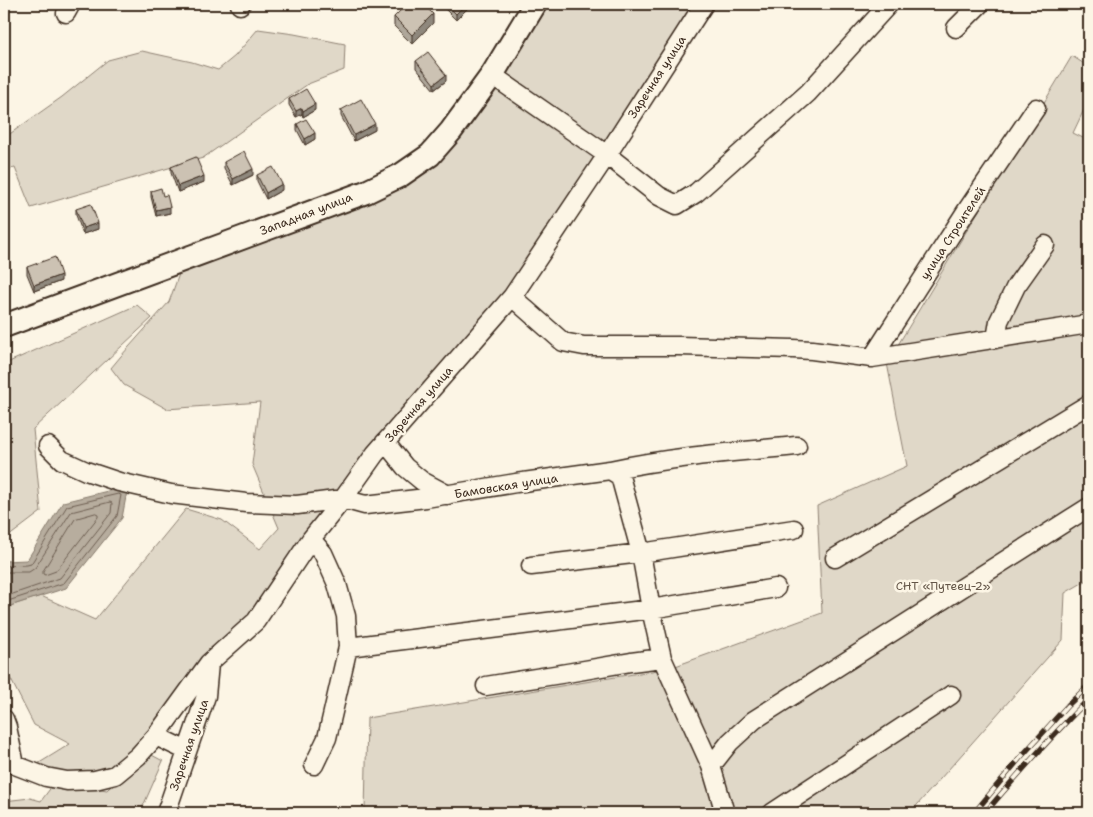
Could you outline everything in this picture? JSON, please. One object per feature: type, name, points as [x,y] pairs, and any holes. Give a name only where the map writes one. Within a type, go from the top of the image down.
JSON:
[{"type":"main road","name":"Западная улица","points":[[4,326],[357,195],[401,175],[430,155],[452,131],[492,75],[535,4]]},
{"type":"street","name":"Заречная улица","points":[[166,813],[206,696],[209,663],[256,621],[311,540],[375,454],[512,297],[607,155],[704,4]]},
{"type":"street","points":[[492,75],[607,155],[659,196],[677,205],[696,192],[808,93],[889,4]]},
{"type":"street","points":[[956,28],[980,4]]},
{"type":"street","name":"улица Строителей","points":[[872,358],[965,213],[1036,108]]},
{"type":"street","points":[[996,339],[999,321],[1016,286],[1045,245]]},
{"type":"street","points":[[512,297],[562,342],[584,346],[792,349],[872,358],[1089,324]]},
{"type":"street","points":[[835,558],[1089,404]]},
{"type":"street","points":[[385,442],[405,467],[422,481],[448,495]]},
{"type":"street","name":"Бамовская улица","points":[[48,446],[62,460],[118,482],[171,494],[246,503],[296,505],[343,499],[365,505],[426,498],[696,456],[797,446]]},
{"type":"street","points":[[610,470],[620,476],[641,553],[662,658],[711,766],[724,813]]},
{"type":"street","points":[[711,766],[730,742],[754,720],[1089,507]]},
{"type":"street","points":[[531,566],[641,553],[794,529]]},
{"type":"street","points":[[311,540],[323,553],[337,584],[346,616],[348,647],[327,738],[314,765]]},
{"type":"street","points":[[348,647],[651,609],[776,588]]},
{"type":"street","points":[[486,686],[662,658]]},
{"type":"street","points":[[4,719],[7,727],[10,769],[67,781],[95,780],[115,775],[138,756],[156,736],[209,663]]},
{"type":"street","points":[[772,813],[951,696]]},
{"type":"street","points":[[156,736],[187,751]]},
{"type":"green space","points":[[535,4],[704,4],[512,297],[156,736],[95,780],[28,770],[70,744],[34,725],[4,666],[4,610],[41,596],[95,620],[186,509],[222,520],[260,549],[279,528],[252,464],[260,402],[167,409],[124,385],[111,368],[169,302],[184,260],[430,155]]},
{"type":"green space","points":[[258,29],[345,44],[344,70],[308,84],[203,158],[31,208],[15,168],[4,170],[4,138],[62,97],[108,60],[142,51],[218,70],[235,56]]},
{"type":"green space","name":"СНТ «Путеец-2»","points":[[1072,56],[1089,67],[1089,99],[1073,133],[1089,141],[1089,579],[1065,593],[1063,640],[910,813],[365,813],[367,718],[670,668],[822,613],[817,506],[907,466],[887,363]]},
{"type":"green space","points":[[137,305],[152,318],[33,429],[41,512],[4,540],[4,363]]},
{"type":"green space","points":[[146,752],[163,761],[140,813],[4,813],[4,801],[30,798],[41,801],[55,782],[107,790]]},
{"type":"water","points":[[128,486],[122,518],[66,588],[13,605],[4,610],[4,561],[27,560],[63,502]]},
{"type":"building","points":[[407,4],[423,4],[433,14],[412,35],[394,17]]},
{"type":"building","points":[[446,4],[466,4],[456,14]]},
{"type":"building","points":[[428,52],[446,75],[434,84],[416,61]]},
{"type":"building","points":[[306,89],[315,104],[303,111],[302,108],[296,111],[289,99]]},
{"type":"building","points":[[361,99],[375,124],[354,135],[341,110]]},
{"type":"building","points":[[306,119],[315,133],[305,139],[297,124]]},
{"type":"building","points":[[244,151],[253,169],[233,179],[224,162]]},
{"type":"building","points":[[196,157],[204,176],[178,186],[171,167]]},
{"type":"building","points":[[273,167],[282,184],[266,193],[257,175]]},
{"type":"building","points":[[161,188],[163,196],[167,195],[170,207],[156,210],[151,191]]},
{"type":"building","points":[[91,204],[98,223],[83,228],[76,209]]},
{"type":"building","points":[[55,257],[61,275],[34,285],[27,267]]},
{"type":"railway","points":[[974,813],[1020,758],[1068,705],[1089,685]]},
{"type":"railway","points":[[985,813],[1089,699]]}]
